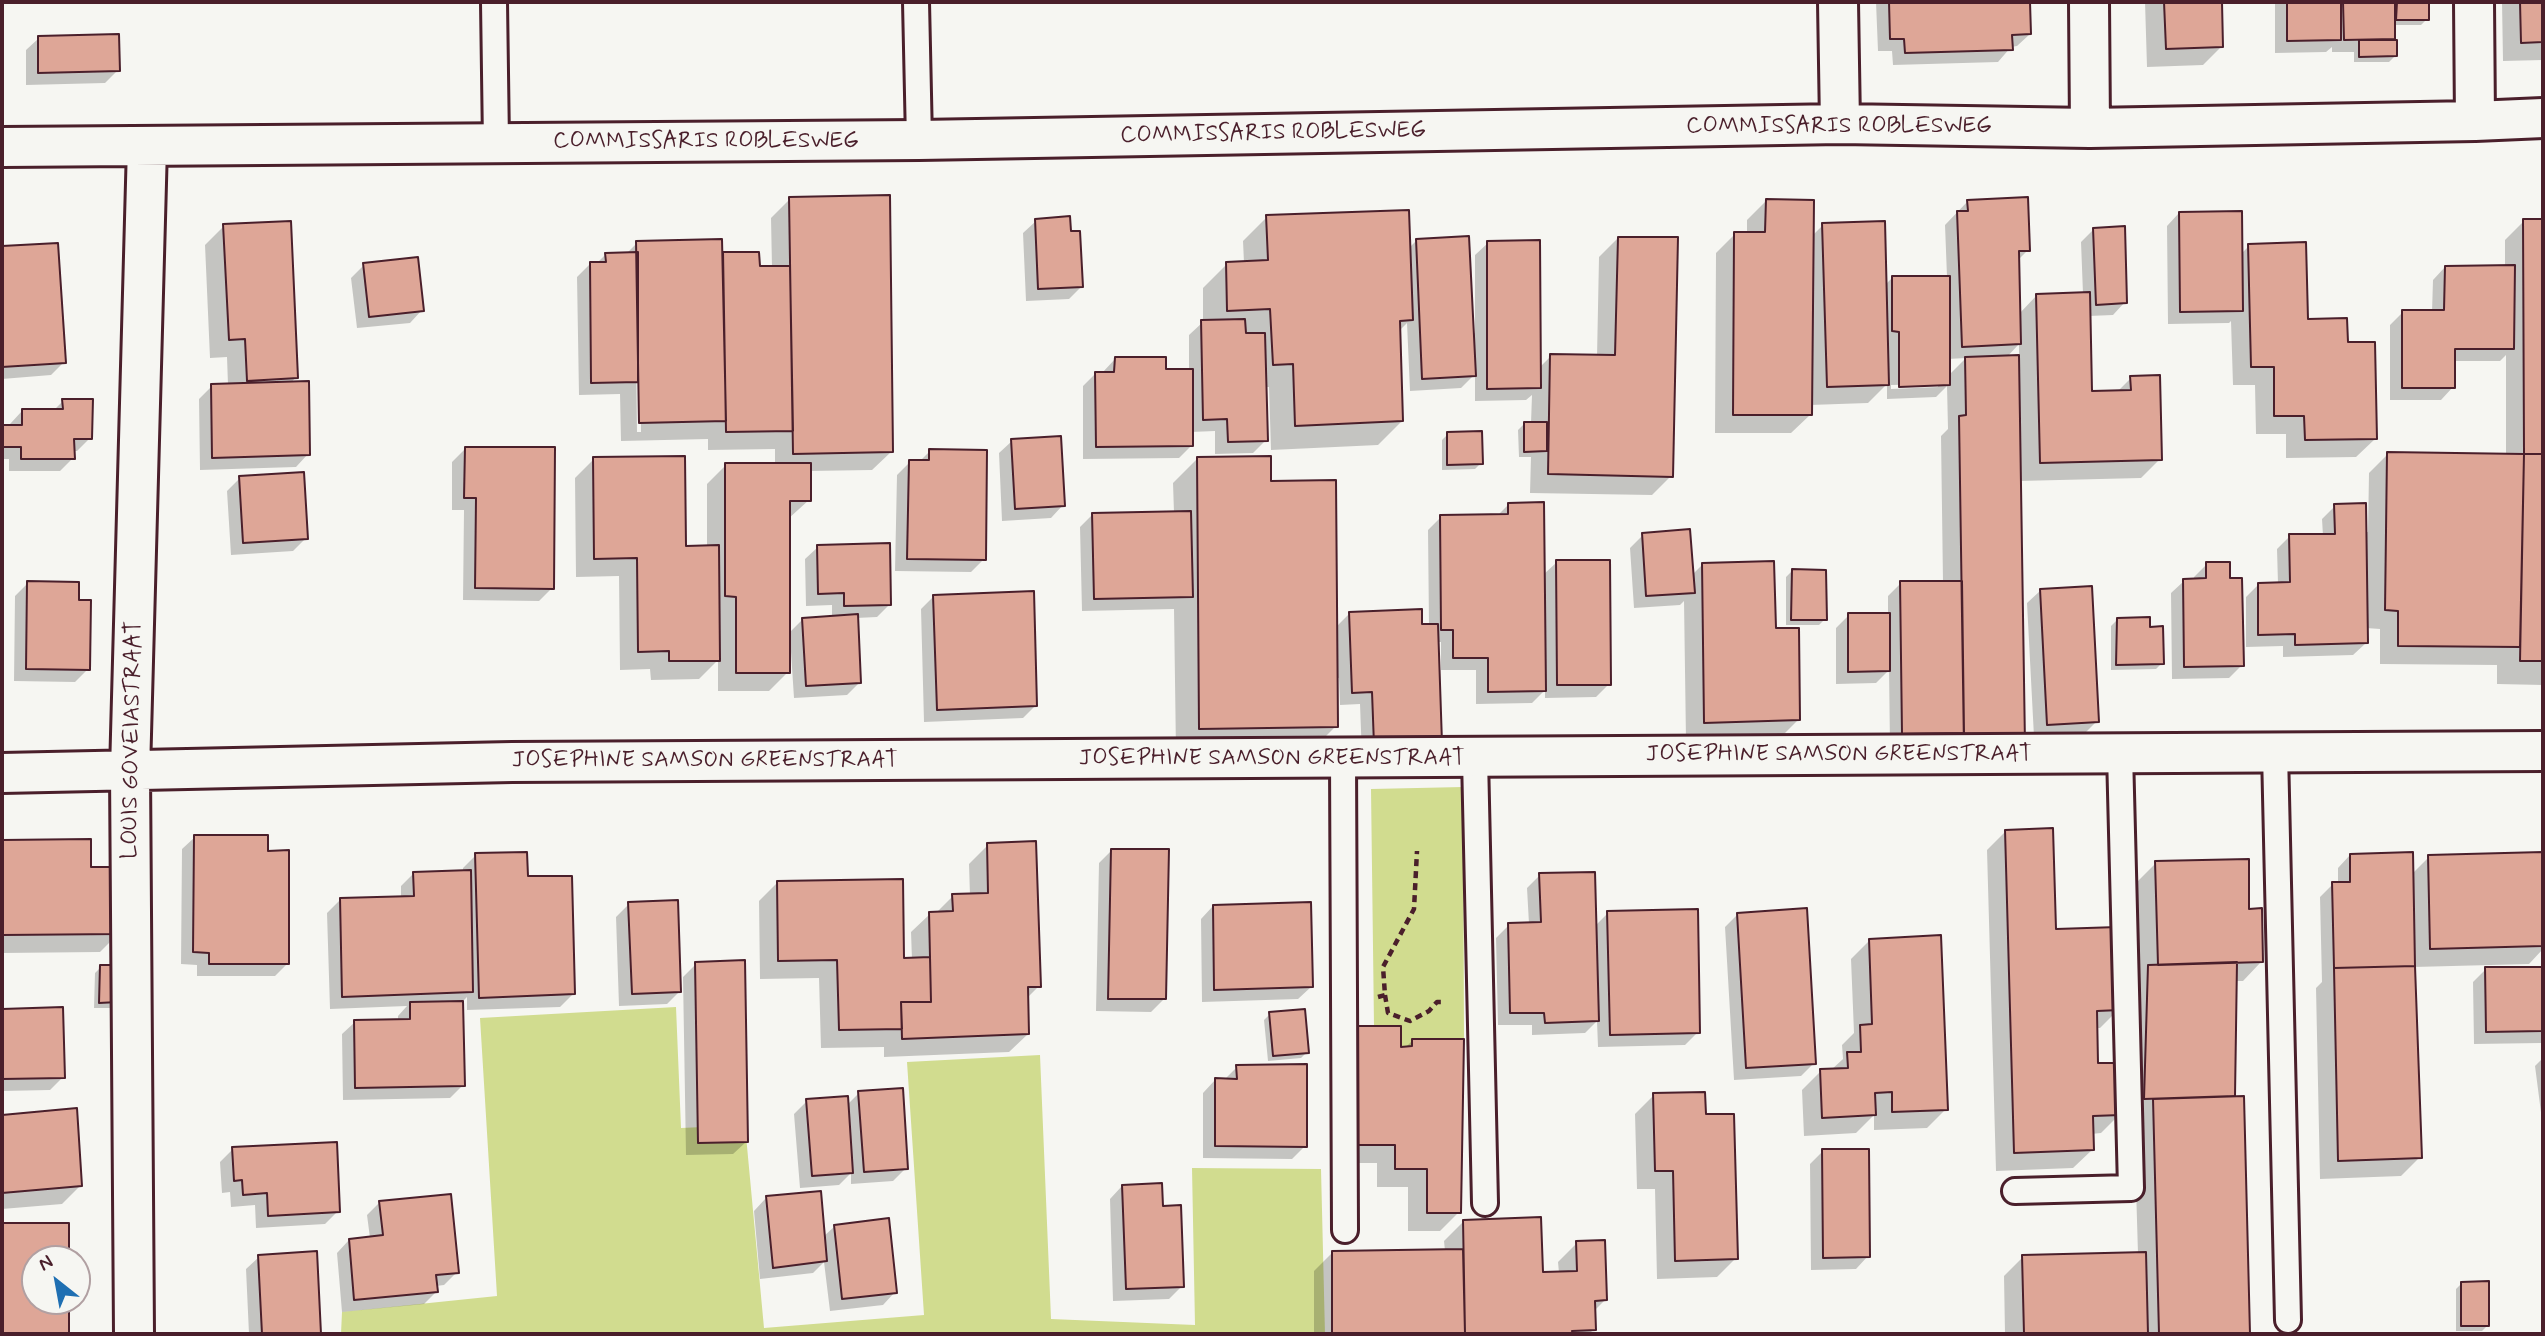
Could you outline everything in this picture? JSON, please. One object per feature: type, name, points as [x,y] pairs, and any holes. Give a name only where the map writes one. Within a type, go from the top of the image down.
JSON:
[{"type":"street","points":[[1838,2],[1840,124]]},
{"type":"street","points":[[2089,2],[2090,128]]},
{"type":"street","points":[[2474,2],[2475,121]]},
{"type":"street","name":"COMMISSARIS ROBLESWEG","points":[[2,147],[919,140],[1840,124],[2090,128],[2543,118]]},
{"type":"street","name":"LOUIS GOVEIASTRAAT","points":[[134,1334],[130,771],[147,146]]},
{"type":"street","name":"JOSEPHINE SAMSON GREENSTRAAT","points":[[2,773],[512,762],[2543,751]]},
{"type":"lane","points":[[494,2],[496,143]]},
{"type":"lane","points":[[916,2],[919,140]]},
{"type":"lane","points":[[2275,752],[2288,1320]]},
{"type":"lane","points":[[2015,1191],[2131,1188],[2120,753]]},
{"type":"lane","points":[[1343,758],[1345,1230]]},
{"type":"lane","points":[[1475,758],[1485,1203]]},
{"type":"path","points":[[1417,851],[1414,909],[1383,967],[1388,1013],[1410,1021],[1429,1011],[1437,1003],[1450,1002]]},
{"type":"path","points":[[1344,1008],[1385,995]]},
{"type":"green space","points":[[1463,787],[1464,1039],[1413,1039],[1412,1046],[1401,1047],[1401,1027],[1374,1026],[1371,789]]},
{"type":"green space","points":[[676,1007],[681,1128],[745,1125],[764,1328],[924,1315],[907,1062],[1040,1055],[1051,1319],[1195,1325],[1192,1168],[1321,1169],[1325,1334],[341,1334],[342,1312],[497,1296],[480,1018]]},
{"type":"building","points":[[1889,2],[2030,2],[2031,34],[2012,35],[2013,50],[1905,53],[1904,39],[1890,39]]},
{"type":"building","points":[[2164,2],[2222,2],[2223,47],[2166,49]]},
{"type":"building","points":[[2287,2],[2341,2],[2341,40],[2287,41]]},
{"type":"building","points":[[2343,2],[2395,2],[2395,39],[2344,40]]},
{"type":"building","points":[[2397,2],[2429,2],[2429,20],[2396,20]]},
{"type":"building","points":[[2520,2],[2543,2],[2543,42],[2521,43]]},
{"type":"building","points":[[119,34],[120,71],[38,73],[38,36]]},
{"type":"building","points":[[2359,40],[2397,40],[2397,56],[2359,57]]},
{"type":"building","points":[[890,195],[893,452],[793,454],[789,197]]},
{"type":"building","points":[[2028,197],[2030,251],[2019,251],[2021,344],[1962,347],[1957,211],[1968,211],[1967,200]]},
{"type":"building","points":[[1766,199],[1814,200],[1812,415],[1733,415],[1734,232],[1765,232]]},
{"type":"building","points":[[1409,210],[1413,320],[1400,321],[1403,421],[1295,426],[1293,364],[1273,365],[1270,309],[1227,311],[1226,262],[1268,260],[1266,215]]},
{"type":"building","points":[[2242,211],[2243,311],[2180,312],[2179,212]]},
{"type":"building","points":[[1070,216],[1071,231],[1080,231],[1083,287],[1038,289],[1035,219]]},
{"type":"building","points":[[2523,219],[2543,219],[2543,454],[2524,454]]},
{"type":"building","points":[[291,221],[298,378],[247,381],[245,339],[229,340],[223,224]]},
{"type":"building","points":[[1885,221],[1889,385],[1827,387],[1822,223]]},
{"type":"building","points":[[2125,226],[2127,303],[2096,305],[2093,228]]},
{"type":"building","points":[[1469,236],[1476,376],[1422,379],[1416,239]]},
{"type":"building","points":[[1618,237],[1678,237],[1673,477],[1548,474],[1550,354],[1615,355]]},
{"type":"building","points":[[722,239],[726,421],[639,423],[636,241]]},
{"type":"building","points":[[1540,240],[1541,388],[1487,389],[1487,241]]},
{"type":"building","points":[[2306,242],[2308,319],[2347,318],[2348,342],[2375,342],[2377,439],[2305,440],[2304,416],[2274,416],[2274,367],[2251,367],[2248,244]]},
{"type":"building","points":[[58,243],[66,363],[2,367],[2,246]]},
{"type":"building","points":[[638,252],[638,382],[591,383],[590,262],[606,262],[605,253]]},
{"type":"building","points":[[723,252],[759,252],[760,266],[790,266],[793,431],[726,432]]},
{"type":"building","points":[[418,257],[424,311],[369,317],[363,263]]},
{"type":"building","points":[[2515,265],[2514,349],[2455,349],[2455,388],[2402,388],[2402,310],[2444,310],[2445,266]]},
{"type":"building","points":[[1892,276],[1950,276],[1950,385],[1899,387],[1899,332],[1892,331]]},
{"type":"building","points":[[2090,292],[2092,391],[2131,390],[2130,376],[2160,375],[2162,460],[2040,463],[2036,294]]},
{"type":"building","points":[[1245,319],[1246,333],[1265,333],[1268,441],[1228,442],[1227,419],[1203,420],[1201,320]]},
{"type":"building","points":[[2019,355],[2025,745],[1964,747],[1959,416],[1966,415],[1965,357]]},
{"type":"building","points":[[1115,357],[1166,357],[1166,369],[1193,369],[1193,446],[1096,447],[1095,372],[1114,372]]},
{"type":"building","points":[[309,381],[310,455],[212,458],[211,384]]},
{"type":"building","points":[[62,399],[93,399],[92,439],[74,439],[75,459],[21,459],[21,447],[2,447],[2,425],[22,425],[22,409],[63,409]]},
{"type":"building","points":[[1524,422],[1547,422],[1547,451],[1524,452]]},
{"type":"building","points":[[1482,431],[1483,464],[1447,465],[1447,432]]},
{"type":"building","points":[[1061,436],[1065,506],[1015,509],[1011,439]]},
{"type":"building","points":[[465,447],[555,447],[554,589],[475,588],[476,498],[464,498]]},
{"type":"building","points":[[929,449],[987,450],[986,560],[907,559],[909,460],[929,460]]},
{"type":"building","points":[[2387,452],[2524,454],[2520,647],[2398,646],[2398,611],[2385,610]]},
{"type":"building","points":[[2524,454],[2543,454],[2543,661],[2520,661]]},
{"type":"building","points":[[685,456],[686,546],[719,545],[720,661],[669,661],[669,651],[638,652],[637,558],[594,559],[593,457]]},
{"type":"building","points":[[1271,456],[1271,481],[1336,480],[1338,727],[1199,729],[1197,457]]},
{"type":"building","points":[[725,463],[811,463],[811,501],[790,501],[790,673],[736,673],[736,597],[725,596]]},
{"type":"building","points":[[304,472],[308,539],[243,543],[239,476]]},
{"type":"building","points":[[1544,502],[1546,691],[1488,692],[1488,658],[1453,658],[1453,630],[1441,630],[1440,515],[1508,514],[1508,503]]},
{"type":"building","points":[[2366,503],[2368,643],[2295,645],[2295,634],[2258,635],[2258,583],[2290,582],[2289,534],[2335,534],[2334,504]]},
{"type":"building","points":[[1191,511],[1193,597],[1094,599],[1092,513]]},
{"type":"building","points":[[1690,529],[1695,593],[1646,596],[1642,533]]},
{"type":"building","points":[[890,543],[891,605],[844,606],[844,593],[818,594],[817,545]]},
{"type":"building","points":[[1556,560],[1610,560],[1611,685],[1557,685]]},
{"type":"building","points":[[1774,561],[1776,628],[1799,628],[1800,720],[1704,723],[1702,563]]},
{"type":"building","points":[[2206,562],[2230,562],[2230,578],[2242,578],[2244,666],[2184,667],[2183,579],[2206,578]]},
{"type":"building","points":[[1792,569],[1826,570],[1827,620],[1791,620]]},
{"type":"building","points":[[27,581],[79,582],[79,600],[91,600],[90,670],[26,669]]},
{"type":"building","points":[[1900,581],[1962,581],[1964,733],[1902,734]]},
{"type":"building","points":[[2092,586],[2099,722],[2047,725],[2040,589]]},
{"type":"building","points":[[1034,591],[1037,706],[937,710],[933,595]]},
{"type":"building","points":[[1422,609],[1422,624],[1438,624],[1442,743],[1374,745],[1372,692],[1352,693],[1349,612]]},
{"type":"building","points":[[1848,613],[1890,613],[1890,671],[1848,672]]},
{"type":"building","points":[[858,614],[861,683],[806,686],[802,618]]},
{"type":"building","points":[[2150,617],[2150,627],[2163,626],[2164,664],[2116,665],[2117,618]]},
{"type":"building","points":[[2053,828],[2056,929],[2118,927],[2120,1010],[2097,1011],[2098,1063],[2120,1063],[2121,1115],[2093,1116],[2094,1150],[2014,1153],[2005,830]]},
{"type":"building","points":[[194,835],[268,835],[268,851],[289,850],[289,964],[209,964],[209,953],[193,952]]},
{"type":"building","points":[[91,839],[91,867],[121,867],[121,934],[2,935],[2,840]]},
{"type":"building","points":[[1036,841],[1041,987],[1028,987],[1029,1034],[902,1039],[901,1002],[931,1002],[929,912],[953,911],[952,894],[988,893],[987,843]]},
{"type":"building","points":[[1111,849],[1169,849],[1166,999],[1108,999]]},
{"type":"building","points":[[527,852],[528,876],[572,876],[575,994],[479,998],[475,853]]},
{"type":"building","points":[[2413,852],[2415,966],[2334,968],[2332,882],[2350,882],[2350,854]]},
{"type":"building","points":[[2543,852],[2543,946],[2430,949],[2428,855]]},
{"type":"building","points":[[2249,859],[2249,909],[2262,908],[2263,962],[2158,965],[2155,861]]},
{"type":"building","points":[[471,870],[473,992],[342,997],[340,898],[414,896],[413,872]]},
{"type":"building","points":[[1595,872],[1599,1021],[1545,1023],[1544,1013],[1510,1013],[1508,923],[1541,922],[1539,873]]},
{"type":"building","points":[[903,879],[904,958],[930,957],[931,1002],[901,1002],[902,1029],[839,1030],[837,960],[778,961],[777,881]]},
{"type":"building","points":[[678,900],[681,992],[632,994],[628,902]]},
{"type":"building","points":[[1311,902],[1313,987],[1214,990],[1213,905]]},
{"type":"building","points":[[1807,908],[1816,1064],[1746,1068],[1737,913]]},
{"type":"building","points":[[1698,909],[1700,1033],[1610,1035],[1607,911]]},
{"type":"building","points":[[1941,935],[1948,1110],[1892,1112],[1892,1092],[1875,1093],[1876,1115],[1822,1118],[1820,1069],[1848,1068],[1847,1052],[1861,1052],[1860,1025],[1872,1024],[1869,939]]},
{"type":"building","points":[[745,960],[748,1142],[698,1143],[695,962]]},
{"type":"building","points":[[2237,962],[2235,1096],[2144,1099],[2148,965]]},
{"type":"building","points":[[100,965],[118,965],[118,1002],[99,1003]]},
{"type":"building","points":[[2415,966],[2422,1158],[2338,1161],[2334,968]]},
{"type":"building","points":[[2485,967],[2543,967],[2543,1031],[2486,1032]]},
{"type":"building","points":[[463,1001],[465,1086],[355,1088],[354,1020],[410,1019],[410,1002]]},
{"type":"building","points":[[63,1007],[65,1078],[2,1079],[2,1009]]},
{"type":"building","points":[[1305,1009],[1309,1053],[1273,1056],[1269,1012]]},
{"type":"building","points":[[1358,1026],[1401,1026],[1401,1047],[1412,1046],[1412,1039],[1464,1039],[1461,1213],[1427,1213],[1427,1169],[1395,1169],[1395,1145],[1357,1145]]},
{"type":"building","points":[[1307,1064],[1307,1147],[1215,1146],[1215,1078],[1237,1079],[1236,1065]]},
{"type":"building","points":[[903,1088],[908,1169],[864,1172],[858,1091]]},
{"type":"building","points":[[1705,1092],[1706,1114],[1734,1114],[1738,1259],[1675,1261],[1673,1171],[1655,1171],[1653,1093]]},
{"type":"building","points":[[848,1096],[853,1173],[812,1176],[806,1099]]},
{"type":"building","points":[[2244,1096],[2250,1334],[2159,1334],[2153,1099]]},
{"type":"building","points":[[77,1108],[82,1186],[2,1193],[2,1115]]},
{"type":"building","points":[[337,1142],[340,1212],[268,1216],[267,1193],[243,1195],[242,1180],[234,1181],[232,1147]]},
{"type":"building","points":[[1822,1149],[1869,1149],[1870,1257],[1823,1258]]},
{"type":"building","points":[[1162,1183],[1163,1206],[1181,1205],[1184,1287],[1126,1289],[1122,1185]]},
{"type":"building","points":[[821,1191],[827,1261],[773,1268],[766,1196]]},
{"type":"building","points":[[451,1194],[459,1273],[436,1275],[438,1292],[354,1300],[349,1239],[383,1235],[379,1201]]},
{"type":"building","points":[[1541,1217],[1543,1272],[1577,1271],[1576,1241],[1605,1240],[1607,1300],[1595,1301],[1596,1330],[1572,1331],[1573,1334],[1465,1334],[1463,1220]]},
{"type":"building","points":[[889,1218],[897,1293],[842,1299],[834,1225]]},
{"type":"building","points":[[2,1223],[69,1223],[69,1245],[21,1245],[21,1315],[69,1315],[69,1334],[2,1334]]},
{"type":"building","points":[[1463,1249],[1465,1334],[1332,1334],[1332,1251]]},
{"type":"building","points":[[317,1251],[321,1334],[262,1334],[258,1255]]},
{"type":"building","points":[[2146,1252],[2148,1334],[2024,1334],[2022,1255]]},
{"type":"building","points":[[2489,1281],[2489,1326],[2461,1326],[2461,1282]]}]
